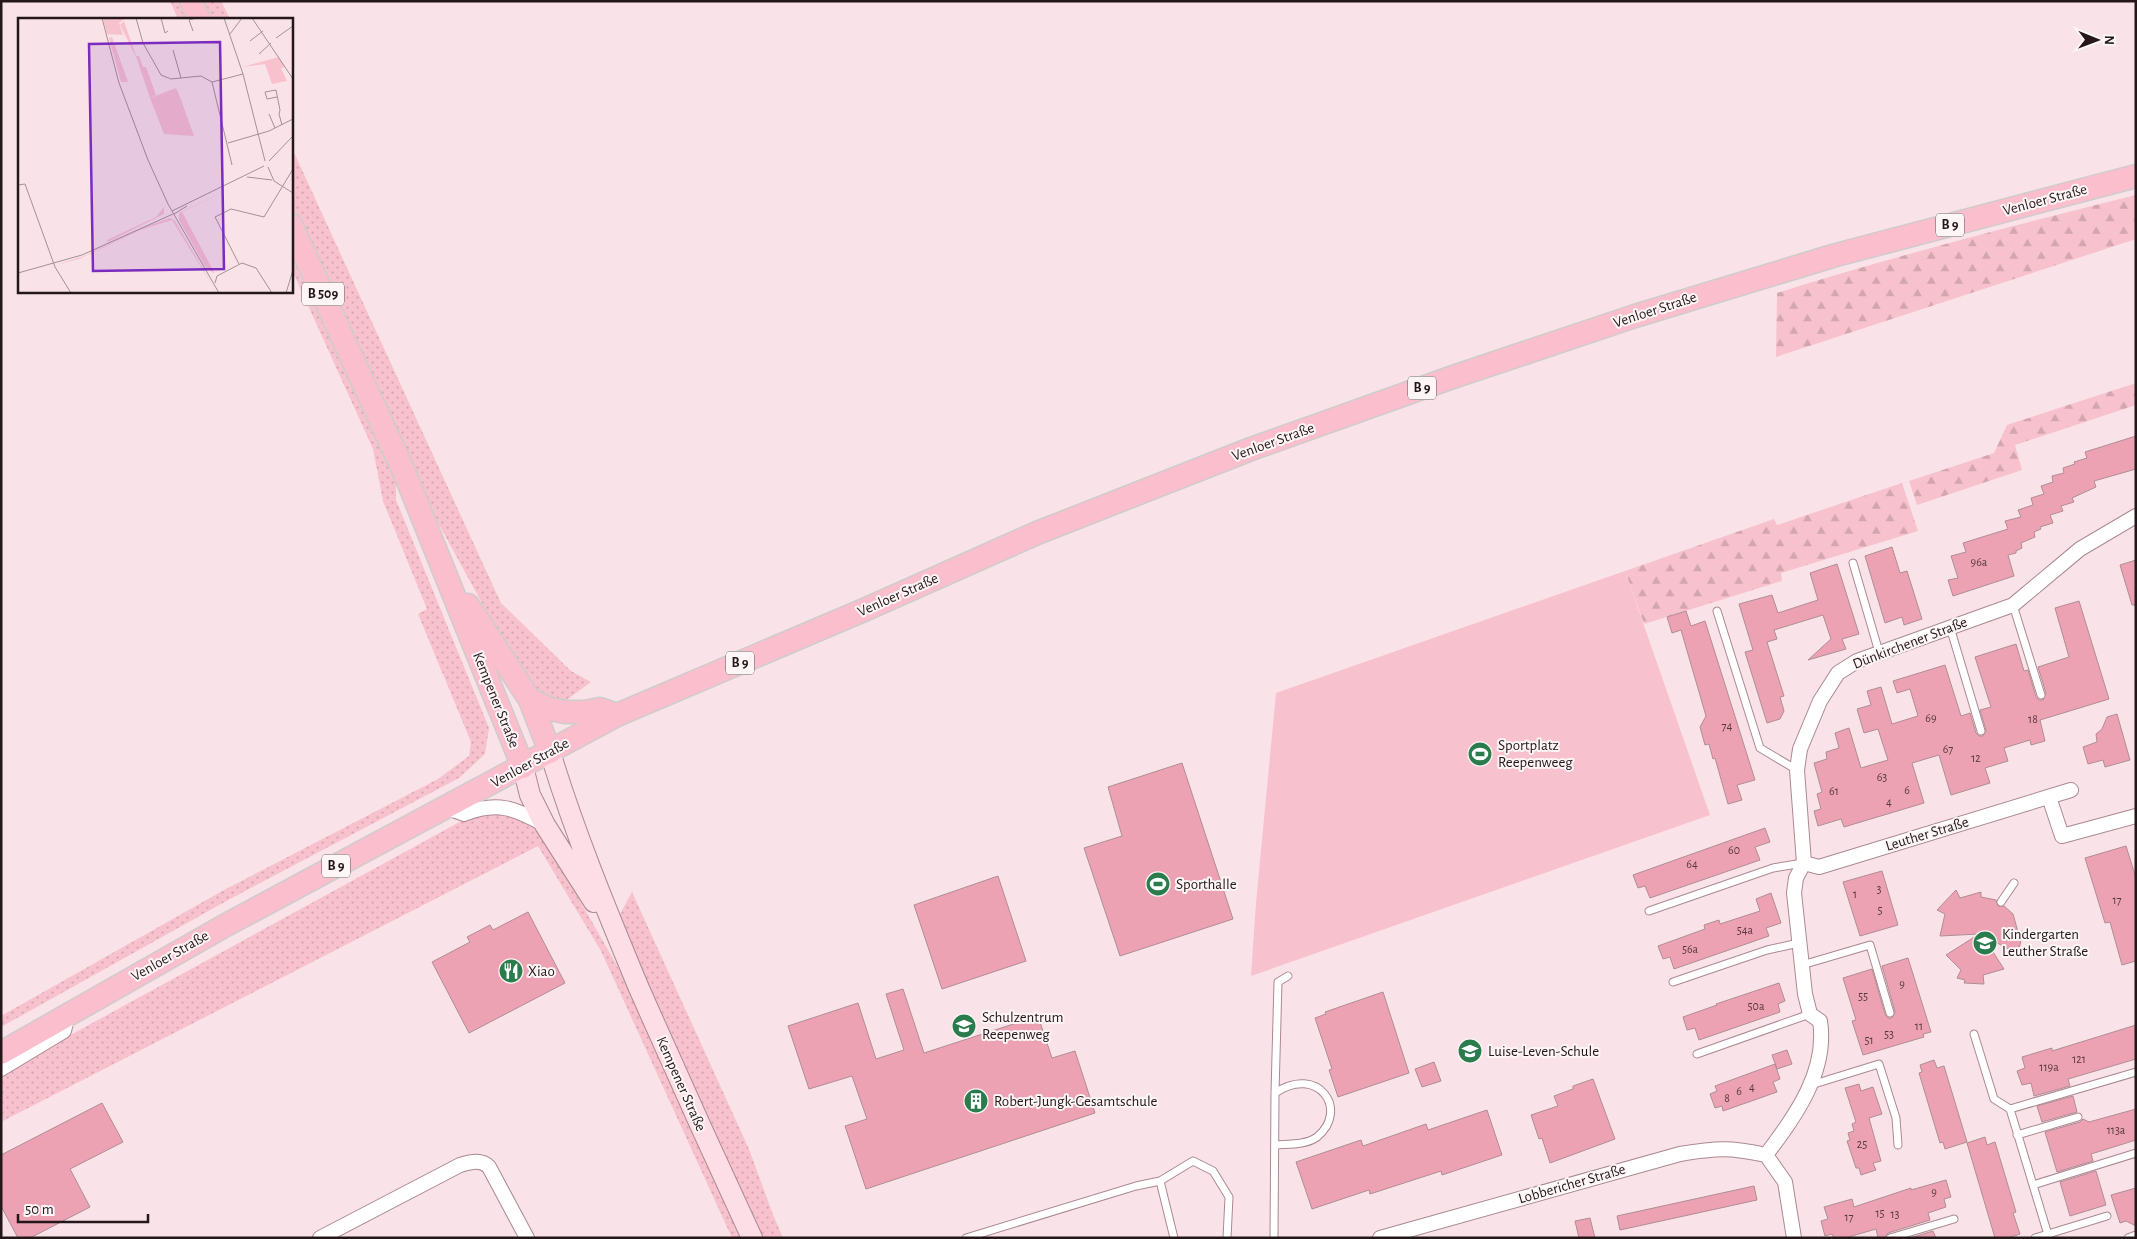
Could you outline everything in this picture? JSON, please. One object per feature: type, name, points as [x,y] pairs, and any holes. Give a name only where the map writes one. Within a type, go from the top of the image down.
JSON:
[{"type":"main road","points":[[191,1],[199,18]]},
{"type":"main road","name":"Venloer Straße","points":[[1,1053],[226,925],[617,715],[855,614],[1045,530],[1244,452],[1453,377],[1634,316],[1836,255],[2136,176]]},
{"type":"main road","name":"Kempener Straße","points":[[292,227],[405,474],[522,767]]},
{"type":"main road","name":"Kempener Straße","points":[[444,572],[530,700],[550,752]]},
{"type":"main road","points":[[530,700],[550,709],[565,712],[585,712],[600,709],[617,715]]},
{"type":"street","name":"Dünkirchener Straße","points":[[1766,1155],[1795,1117],[1811,1085],[1822,1049],[1820,1020],[1810,1014],[1799,943],[1794,893],[1796,878],[1804,863],[1797,770],[1800,749],[1820,701],[1838,673],[1857,661],[1950,626],[2013,605],[2080,549],[2136,516]]},
{"type":"street","name":"Kempener Straße","points":[[550,752],[561,791],[614,928],[689,1105],[752,1238]]},
{"type":"street","name":"Kempener Straße","points":[[522,767],[530,794],[545,825],[600,911],[614,928]]},
{"type":"street","name":"Leuther Straße","points":[[1804,863],[1819,866],[2071,790]]},
{"type":"street","points":[[2049,797],[2062,836],[2136,816]]},
{"type":"street","name":"Venloer Straße","points":[[447,808],[464,814],[486,807],[507,807],[526,814],[545,825]]},
{"type":"street","points":[[1,1069],[64,1031],[68,1014]]},
{"type":"street","name":"Lobbericher Straße","points":[[1380,1238],[1680,1154],[1715,1148],[1738,1149],[1766,1155]]},
{"type":"street","points":[[1766,1155],[1785,1182],[1794,1238]]},
{"type":"street","points":[[320,1238],[460,1165],[472,1161],[484,1163],[489,1168],[527,1238]]},
{"type":"lane","points":[[1852,563],[1879,652]]},
{"type":"lane","points":[[2013,605],[2041,695]]},
{"type":"lane","points":[[1717,611],[1760,748],[1797,770]]},
{"type":"lane","points":[[1950,626],[1981,731]]},
{"type":"lane","points":[[1649,911],[1773,868],[1804,863]]},
{"type":"lane","points":[[2001,902],[2014,883]]},
{"type":"lane","points":[[1673,982],[1767,950],[1799,943]]},
{"type":"lane","points":[[1802,965],[1870,945],[1890,1013]]},
{"type":"lane","points":[[1274,1238],[1278,982],[1288,976]]},
{"type":"lane","points":[[1697,1054],[1810,1014]]},
{"type":"lane","points":[[1974,1034],[1994,1099],[2010,1110],[2048,1236]]},
{"type":"lane","points":[[1811,1085],[1879,1064],[1896,1118],[1898,1144]]},
{"type":"lane","points":[[2010,1110],[2136,1072]]},
{"type":"lane","points":[[1275,1093],[1286,1086],[1300,1083],[1317,1086],[1328,1097],[1330,1113],[1327,1125],[1316,1138],[1299,1143],[1276,1144]]},
{"type":"lane","points":[[2018,1135],[2078,1117]]},
{"type":"lane","points":[[2033,1185],[2136,1153]]},
{"type":"lane","points":[[966,1238],[1136,1186],[1160,1181],[1194,1161],[1213,1171],[1229,1197],[1227,1238]]},
{"type":"lane","points":[[1160,1181],[1174,1238]]},
{"type":"lane","points":[[2034,1238],[2048,1236],[2107,1216]]},
{"type":"lane","points":[[1890,1238],[1954,1218]]},
{"type":"lane","points":[[2128,1238],[2136,1235]]},
{"type":"green space","points":[[170,1],[182,1],[190,18],[178,18]]},
{"type":"green space","points":[[197,1],[221,1],[230,18],[205,18]]},
{"type":"green space","points":[[292,148],[501,603],[571,671],[591,682],[561,704],[543,697],[523,678],[436,519],[292,209]]},
{"type":"green space","points":[[2136,195],[2136,239],[1776,357],[1777,293],[1955,241]]},
{"type":"green space","points":[[292,245],[396,474],[396,500],[489,728],[485,754],[459,778],[230,899],[1,1027],[1,1016],[224,890],[438,779],[469,756],[471,742],[418,614],[427,609],[383,501],[373,449],[292,270]]},
{"type":"green space","points":[[2136,383],[2136,405],[2015,445],[2022,470],[1917,505],[1909,481],[1994,453],[2007,425]]},
{"type":"green space","points":[[1902,483],[1918,531],[1781,573],[1782,581],[1644,624],[1625,571],[1774,519],[1777,525]]},
{"type":"green space","name":"Sportplatz Reepenweeg","points":[[1625,571],[1710,815],[1251,976],[1276,693]]},
{"type":"green space","points":[[485,813],[502,814],[529,823],[545,840],[627,983],[743,1238],[732,1238],[601,951],[538,846],[1,1122],[1,1077],[23,1061],[465,819]]},
{"type":"green space","points":[[632,892],[749,1149],[783,1238],[763,1238],[658,1008],[620,914]]},
{"type":"building","points":[[2136,436],[2136,469],[2094,481],[2096,487],[2072,498],[2074,502],[2061,506],[2063,511],[2050,515],[2053,523],[2040,527],[2041,529],[2034,532],[2035,537],[2021,543],[2022,548],[2016,551],[2016,553],[2008,555],[2014,576],[1953,596],[1948,580],[1958,578],[1951,556],[1966,552],[1963,543],[2008,529],[2005,521],[2021,517],[2018,510],[2033,505],[2031,498],[2044,494],[2041,486],[2053,482],[2052,476],[2064,473],[2063,468],[2087,458],[2085,452]]},
{"type":"building","points":[[1892,547],[1900,573],[1907,571],[1922,619],[1904,625],[1902,617],[1885,623],[1865,556]]},
{"type":"building","points":[[2136,560],[2136,605],[2132,605],[2120,565]]},
{"type":"building","points":[[1837,564],[1859,634],[1842,639],[1846,649],[1808,660],[1831,639],[1823,615],[1774,630],[1777,639],[1767,642],[1784,696],[1780,697],[1784,711],[1780,719],[1767,723],[1745,652],[1753,650],[1739,604],[1772,595],[1778,613],[1818,600],[1810,573]]},
{"type":"building","points":[[2079,601],[2109,699],[2040,720],[2045,741],[2031,745],[2030,740],[2004,748],[2008,761],[1985,768],[1990,783],[1951,795],[1939,755],[1912,763],[1924,803],[1844,827],[1841,819],[1818,826],[1814,811],[1821,809],[1817,794],[1822,792],[1814,763],[1827,759],[1826,752],[1839,748],[1835,733],[1849,728],[1861,768],[1888,760],[1878,729],[1864,733],[1857,709],[1871,705],[1867,691],[1881,687],[1892,724],[1918,716],[1910,689],[1897,693],[1893,681],[1945,665],[1961,716],[1970,713],[1976,733],[1979,736],[1983,736],[1986,730],[1980,710],[1991,707],[1975,657],[2016,644],[2024,671],[2028,670],[2036,697],[2039,700],[2043,700],[2046,693],[2038,667],[2069,657],[2055,608]]},
{"type":"building","points":[[1686,611],[1691,626],[1705,621],[1755,780],[1737,785],[1742,800],[1728,804],[1715,758],[1713,759],[1709,744],[1705,745],[1700,727],[1706,716],[1681,630],[1672,633],[1667,617]]},
{"type":"building","points":[[2117,714],[2130,760],[2105,767],[2103,760],[2088,764],[2083,747],[2097,742],[2096,734],[2102,729],[2107,717]]},
{"type":"building","name":"Sporthalle","points":[[1182,763],[1233,919],[1120,956],[1084,848],[1122,836],[1108,787]]},
{"type":"building","points":[[1765,828],[1770,842],[1755,847],[1760,860],[1650,898],[1645,886],[1638,888],[1633,875]]},
{"type":"building","points":[[2126,846],[2136,878],[2136,961],[2122,965],[2110,922],[2105,923],[2085,858]]},
{"type":"building","points":[[1882,871],[1898,925],[1860,936],[1843,882]]},
{"type":"building","points":[[998,876],[1026,961],[942,989],[914,905]]},
{"type":"building","name":"Kindergarten Leuther Straße","points":[[1956,890],[1960,898],[1981,892],[1981,897],[1996,900],[1998,906],[2004,906],[2013,914],[2018,932],[2023,931],[2018,954],[1982,935],[2004,969],[1983,975],[1984,984],[1964,983],[1965,980],[1957,978],[1961,970],[1946,955],[1979,934],[1940,936],[1945,914],[1937,910]]},
{"type":"building","points":[[1771,893],[1781,923],[1766,928],[1769,936],[1674,969],[1670,957],[1663,959],[1658,946],[1705,929],[1704,925],[1719,920],[1720,924],[1760,911],[1756,899]]},
{"type":"building","points":[[528,912],[565,983],[469,1033],[432,962],[470,942],[467,937],[490,925],[493,930]]},
{"type":"building","points":[[1908,958],[1931,1032],[1923,1034],[1924,1037],[1863,1055],[1852,1021],[1856,1020],[1843,978],[1872,969],[1885,1014],[1888,1018],[1892,1018],[1895,1012],[1882,966]]},
{"type":"building","points":[[1779,983],[1785,1001],[1778,1004],[1780,1012],[1699,1040],[1695,1028],[1687,1030],[1683,1017]]},
{"type":"building","name":"Robert-Jungk-Gesamtschule","points":[[903,989],[924,1053],[1038,1016],[1052,1058],[1075,1051],[1095,1113],[866,1189],[845,1126],[867,1119],[852,1076],[809,1089],[788,1026],[858,1003],[876,1059],[904,1050],[886,994]]},
{"type":"building","points":[[1383,992],[1409,1073],[1338,1097],[1329,1070],[1332,1069],[1315,1018],[1326,1014],[1325,1012]]},
{"type":"building","points":[[2136,1025],[2136,1059],[2068,1079],[2070,1086],[2034,1096],[2031,1083],[2022,1085],[2017,1071],[2025,1068],[2022,1057],[2052,1048],[2052,1051]]},
{"type":"building","points":[[1787,1050],[1792,1064],[1777,1069],[1772,1055]]},
{"type":"building","points":[[1934,1060],[1937,1068],[1944,1066],[1967,1142],[1945,1149],[1943,1142],[1940,1143],[1919,1073],[1922,1072],[1920,1065]]},
{"type":"building","points":[[1434,1062],[1441,1081],[1422,1087],[1415,1069]]},
{"type":"building","points":[[1775,1064],[1780,1079],[1773,1082],[1777,1092],[1723,1111],[1722,1106],[1715,1108],[1710,1094],[1717,1091],[1715,1086]]},
{"type":"building","points":[[1593,1079],[1615,1139],[1550,1163],[1542,1138],[1539,1139],[1531,1115],[1558,1106],[1554,1096],[1573,1089],[1573,1086]]},
{"type":"building","points":[[1859,1084],[1861,1091],[1873,1087],[1882,1114],[1869,1118],[1881,1161],[1873,1163],[1876,1170],[1861,1175],[1859,1168],[1856,1168],[1847,1141],[1850,1140],[1848,1133],[1854,1131],[1852,1124],[1856,1122],[1845,1088]]},
{"type":"building","points":[[2073,1096],[2077,1112],[2042,1122],[2037,1106]]},
{"type":"building","points":[[102,1103],[123,1142],[70,1169],[90,1207],[30,1238],[18,1238],[1,1206],[1,1155]]},
{"type":"building","points":[[2136,1109],[2136,1140],[2091,1154],[2093,1161],[2057,1172],[2045,1132],[2080,1122],[2083,1119],[2089,1122]]},
{"type":"building","points":[[1487,1110],[1502,1155],[1442,1175],[1441,1171],[1370,1194],[1369,1190],[1312,1209],[1296,1162],[1361,1140],[1363,1146],[1426,1124],[1428,1130]]},
{"type":"building","points":[[1985,1137],[1987,1145],[1995,1142],[2016,1212],[2013,1213],[2020,1234],[2008,1238],[1995,1238],[1967,1143]]},
{"type":"building","points":[[2096,1171],[2106,1205],[2070,1216],[2060,1182]]},
{"type":"building","points":[[1946,1180],[1951,1197],[1944,1199],[1946,1207],[1928,1213],[1930,1220],[1888,1233],[1885,1238],[1878,1238],[1876,1229],[1845,1238],[1834,1238],[1832,1234],[1825,1236],[1821,1221],[1828,1219],[1824,1207],[1852,1199],[1854,1207],[1911,1188],[1911,1190]]},
{"type":"building","points":[[1754,1186],[1757,1200],[1620,1230],[1617,1216]]},
{"type":"building","points":[[2136,1188],[2136,1226],[2126,1221],[2120,1223],[2111,1195]]},
{"type":"building","points":[[1590,1218],[1595,1238],[1579,1238],[1575,1221]]},
{"type":"building","points":[[1933,1231],[1936,1238],[1910,1238]]},
{"type":"place","name":"Sportplatz Reepenweeg","points":[[1480,754]]},
{"type":"place","name":"Sporthalle","points":[[1158,884]]},
{"type":"place","name":"Kindergarten Leuther Straße","points":[[1985,943]]},
{"type":"place","name":"Xiao","points":[[511,971]]},
{"type":"place","name":"Schulzentrum Reepenweg","points":[[964,1026]]},
{"type":"place","name":"Luise-Leven-Schule","points":[[1470,1051]]},
{"type":"place","name":"Robert-Jungk-Gesamtschule","points":[[976,1101]]}]
